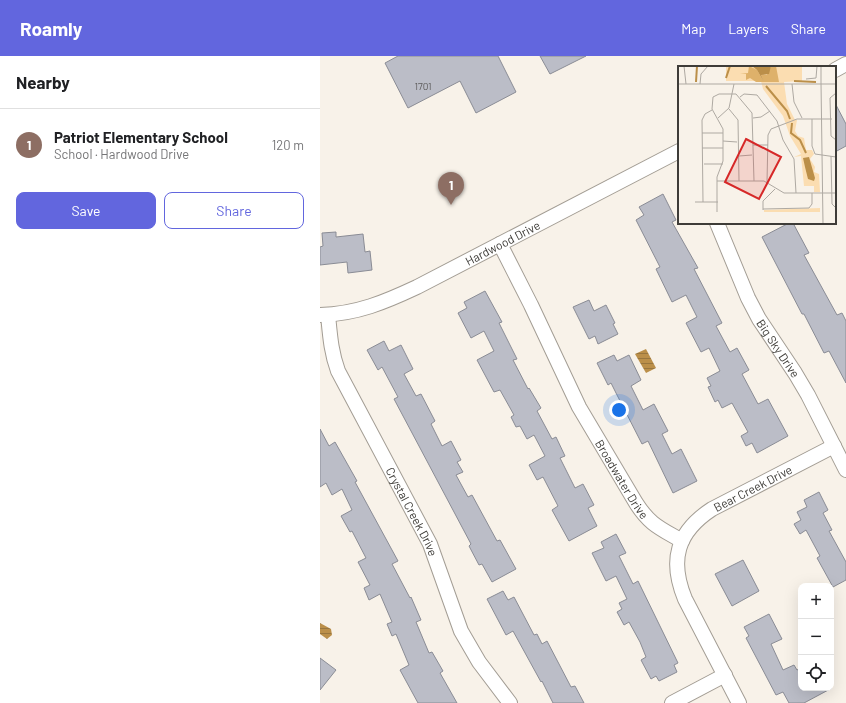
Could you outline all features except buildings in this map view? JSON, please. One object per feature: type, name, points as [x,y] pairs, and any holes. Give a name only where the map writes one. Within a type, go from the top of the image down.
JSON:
[{"type":"street","points":[[836,69],[846,64]]},
{"type":"street","name":"Hardwood Drive","points":[[324,315],[355,311],[374,306],[417,287],[678,152]]},
{"type":"street","name":"Big Sky Drive","points":[[717,224],[748,298],[808,395],[846,470]]},
{"type":"street","name":"Broadwater Drive","points":[[500,244],[532,305],[579,407],[636,503],[652,523],[682,541]]},
{"type":"street","name":"Crystal Creek Drive","points":[[324,315],[333,356],[338,371],[430,544],[440,569],[452,608],[464,637],[479,662],[510,703]]},
{"type":"street","name":"Bear Creek Drive","points":[[682,541],[694,522],[712,509],[834,446]]},
{"type":"street","points":[[682,541],[676,566],[680,586],[685,599],[739,703]]},
{"type":"street","points":[[672,703],[724,676]]},
{"type":"shaded area","points":[[646,349],[656,368],[646,373],[635,354]]},
{"type":"shaded area","points":[[320,623],[331,629],[332,635],[327,639],[320,634]]},
{"type":"place","name":"Patriot Elementary School","points":[[451,205]]}]
